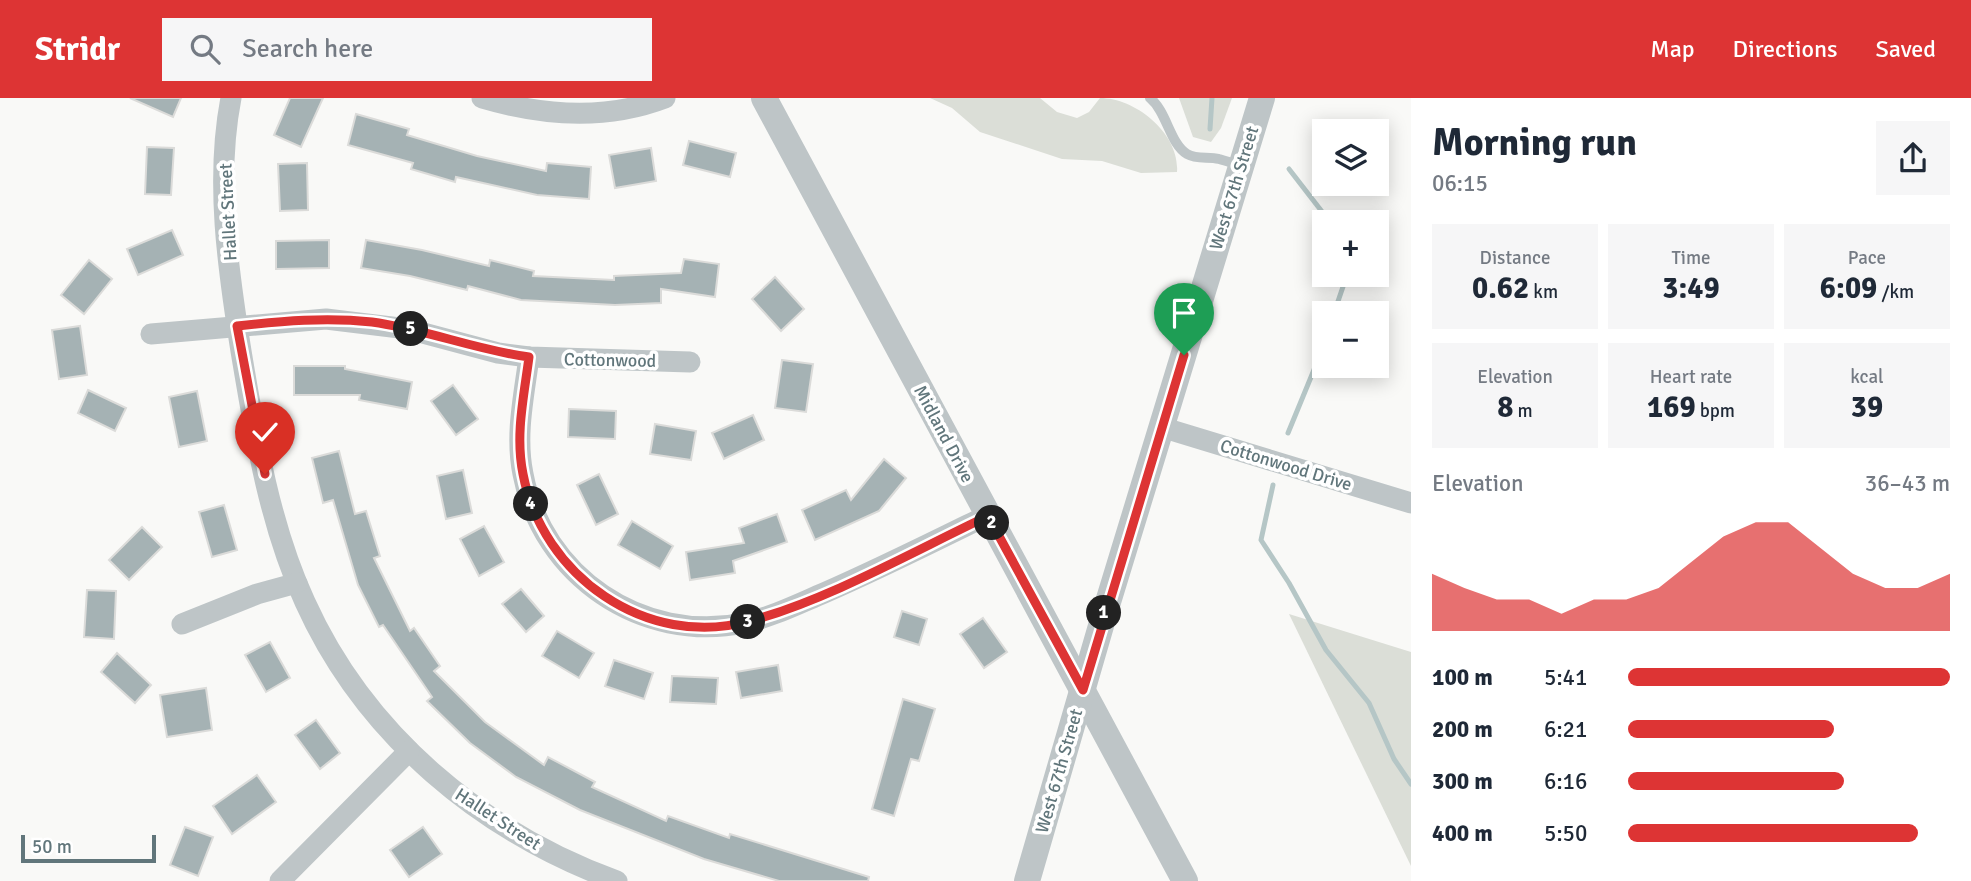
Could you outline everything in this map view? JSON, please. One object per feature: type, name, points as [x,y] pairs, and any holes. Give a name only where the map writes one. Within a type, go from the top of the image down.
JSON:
[{"type":"street","name":"Hallet Street","points":[[231,98],[224,163],[226,230],[237,326],[265,474],[281,540],[298,583],[334,657],[365,701],[408,751],[438,779],[485,814],[527,840],[593,877],[617,881]]},
{"type":"street","points":[[482,98],[535,112],[578,115],[620,111],[666,98]]},
{"type":"street","name":"Midland Drive","points":[[764,98],[1185,881]]},
{"type":"street","name":"West 67th Street","points":[[1027,881],[1161,427],[1262,98]]},
{"type":"street","points":[[151,334],[326,319],[372,322],[498,353],[529,357],[520,422],[520,454],[535,514],[553,547],[578,576],[607,599],[640,615],[694,627],[749,622],[783,610],[867,574],[988,516]]},
{"type":"street","name":"Cottonwood","points":[[529,357],[690,362]]},
{"type":"street","name":"Cottonwood Drive","points":[[1161,427],[1411,503]]},
{"type":"street","points":[[181,624],[257,594],[298,583]]},
{"type":"street","points":[[280,881],[408,751]]},
{"type":"lane","points":[[1150,98],[1160,106],[1185,153],[1203,159],[1217,158],[1241,166]]},
{"type":"shaded area","points":[[930,98],[1040,98],[1057,112],[1077,118],[1089,112],[1100,98],[1128,104],[1141,111],[1163,132],[1176,158],[1177,172],[1141,173],[1102,161],[1062,159],[980,132],[952,108]]},
{"type":"shaded area","points":[[1179,98],[1232,98],[1221,128],[1211,142],[1193,137]]},
{"type":"shaded area","points":[[1289,614],[1411,652],[1411,866]]},
{"type":"building","points":[[130,98],[181,98],[173,117]]},
{"type":"building","points":[[290,98],[323,98],[301,147],[274,135]]},
{"type":"building","points":[[356,114],[409,129],[407,135],[477,156],[546,171],[547,163],[591,167],[589,199],[537,195],[456,177],[455,182],[411,169],[413,163],[348,145]]},
{"type":"building","points":[[689,141],[736,153],[730,177],[683,165]]},
{"type":"building","points":[[147,147],[174,148],[171,195],[145,194]]},
{"type":"building","points":[[651,148],[656,181],[615,188],[609,155]]},
{"type":"building","points":[[307,163],[308,210],[280,211],[278,164]]},
{"type":"building","points":[[172,230],[183,255],[138,275],[127,249]]},
{"type":"building","points":[[329,240],[329,268],[276,269],[276,241]]},
{"type":"building","points":[[366,240],[489,266],[490,260],[534,271],[533,276],[614,280],[614,276],[681,273],[684,259],[719,264],[715,297],[661,289],[661,303],[615,305],[521,300],[468,286],[467,290],[410,276],[361,268]]},
{"type":"building","points":[[89,260],[112,279],[84,314],[61,295]]},
{"type":"building","points":[[775,277],[804,309],[781,331],[752,299]]},
{"type":"building","points":[[80,326],[87,375],[59,379],[52,330]]},
{"type":"building","points":[[782,360],[813,364],[806,412],[775,408]]},
{"type":"building","points":[[294,366],[345,366],[345,369],[412,382],[407,409],[359,400],[360,395],[294,395]]},
{"type":"building","points":[[453,385],[478,419],[456,435],[431,401]]},
{"type":"building","points":[[88,390],[126,408],[115,431],[78,413]]},
{"type":"building","points":[[197,391],[207,441],[179,447],[169,397]]},
{"type":"building","points":[[569,409],[616,411],[615,439],[568,437]]},
{"type":"building","points":[[753,415],[764,440],[724,459],[712,433]]},
{"type":"building","points":[[655,424],[696,431],[691,460],[650,454]]},
{"type":"building","points":[[339,451],[355,514],[366,511],[380,556],[374,558],[410,631],[414,628],[440,666],[434,671],[485,722],[544,765],[548,757],[595,782],[592,787],[666,821],[668,816],[729,838],[730,834],[869,877],[868,881],[779,881],[704,859],[580,810],[516,777],[470,743],[427,701],[432,697],[383,625],[379,627],[358,585],[333,500],[323,503],[312,458]]},
{"type":"building","points":[[884,459],[906,478],[879,511],[815,540],[802,510],[846,490],[851,500]]},
{"type":"building","points":[[463,470],[472,513],[446,519],[437,476]]},
{"type":"building","points":[[599,474],[618,514],[596,525],[577,485]]},
{"type":"building","points":[[224,505],[237,550],[212,557],[199,512]]},
{"type":"building","points":[[777,514],[787,542],[733,561],[735,573],[690,580],[686,552],[744,543],[739,528]]},
{"type":"building","points":[[632,521],[673,546],[660,569],[618,545]]},
{"type":"building","points":[[484,526],[504,562],[479,576],[460,539]]},
{"type":"building","points":[[142,527],[162,547],[129,580],[109,560]]},
{"type":"building","points":[[521,589],[544,616],[526,632],[502,604]]},
{"type":"building","points":[[87,590],[116,591],[114,639],[84,637]]},
{"type":"building","points":[[902,611],[927,619],[919,645],[894,637]]},
{"type":"building","points":[[983,618],[1007,652],[984,668],[960,634]]},
{"type":"building","points":[[557,631],[594,653],[579,678],[542,656]]},
{"type":"building","points":[[270,642],[290,678],[266,692],[245,655]]},
{"type":"building","points":[[117,653],[151,685],[135,703],[101,672]]},
{"type":"building","points":[[614,660],[653,673],[644,699],[605,686]]},
{"type":"building","points":[[778,665],[782,691],[741,698],[736,672]]},
{"type":"building","points":[[672,676],[718,678],[716,704],[670,702]]},
{"type":"building","points":[[206,688],[212,730],[167,737],[160,695]]},
{"type":"building","points":[[903,699],[935,709],[919,761],[911,759],[894,816],[872,809]]},
{"type":"building","points":[[316,720],[340,753],[320,769],[295,735]]},
{"type":"building","points":[[257,775],[276,802],[232,834],[213,806]]},
{"type":"building","points":[[185,827],[213,837],[198,876],[170,865]]},
{"type":"building","points":[[423,827],[442,854],[409,877],[390,850]]},
{"type":"waterway","points":[[1210,129],[1212,98]]},
{"type":"waterway","points":[[1289,169],[1321,210]]},
{"type":"waterway","points":[[1338,301],[1343,287]]},
{"type":"waterway","points":[[1288,433],[1312,375]]},
{"type":"waterway","points":[[1273,485],[1261,540],[1289,583],[1326,650],[1369,703],[1394,759],[1411,784]]},
{"type":"route","points":[[265,474],[237,326],[326,319],[372,322],[498,353],[529,357],[520,422],[520,454],[528,496],[543,531],[565,563],[607,599],[640,615],[694,627],[749,622],[867,574],[988,516],[1083,690],[1184,355]]}]
